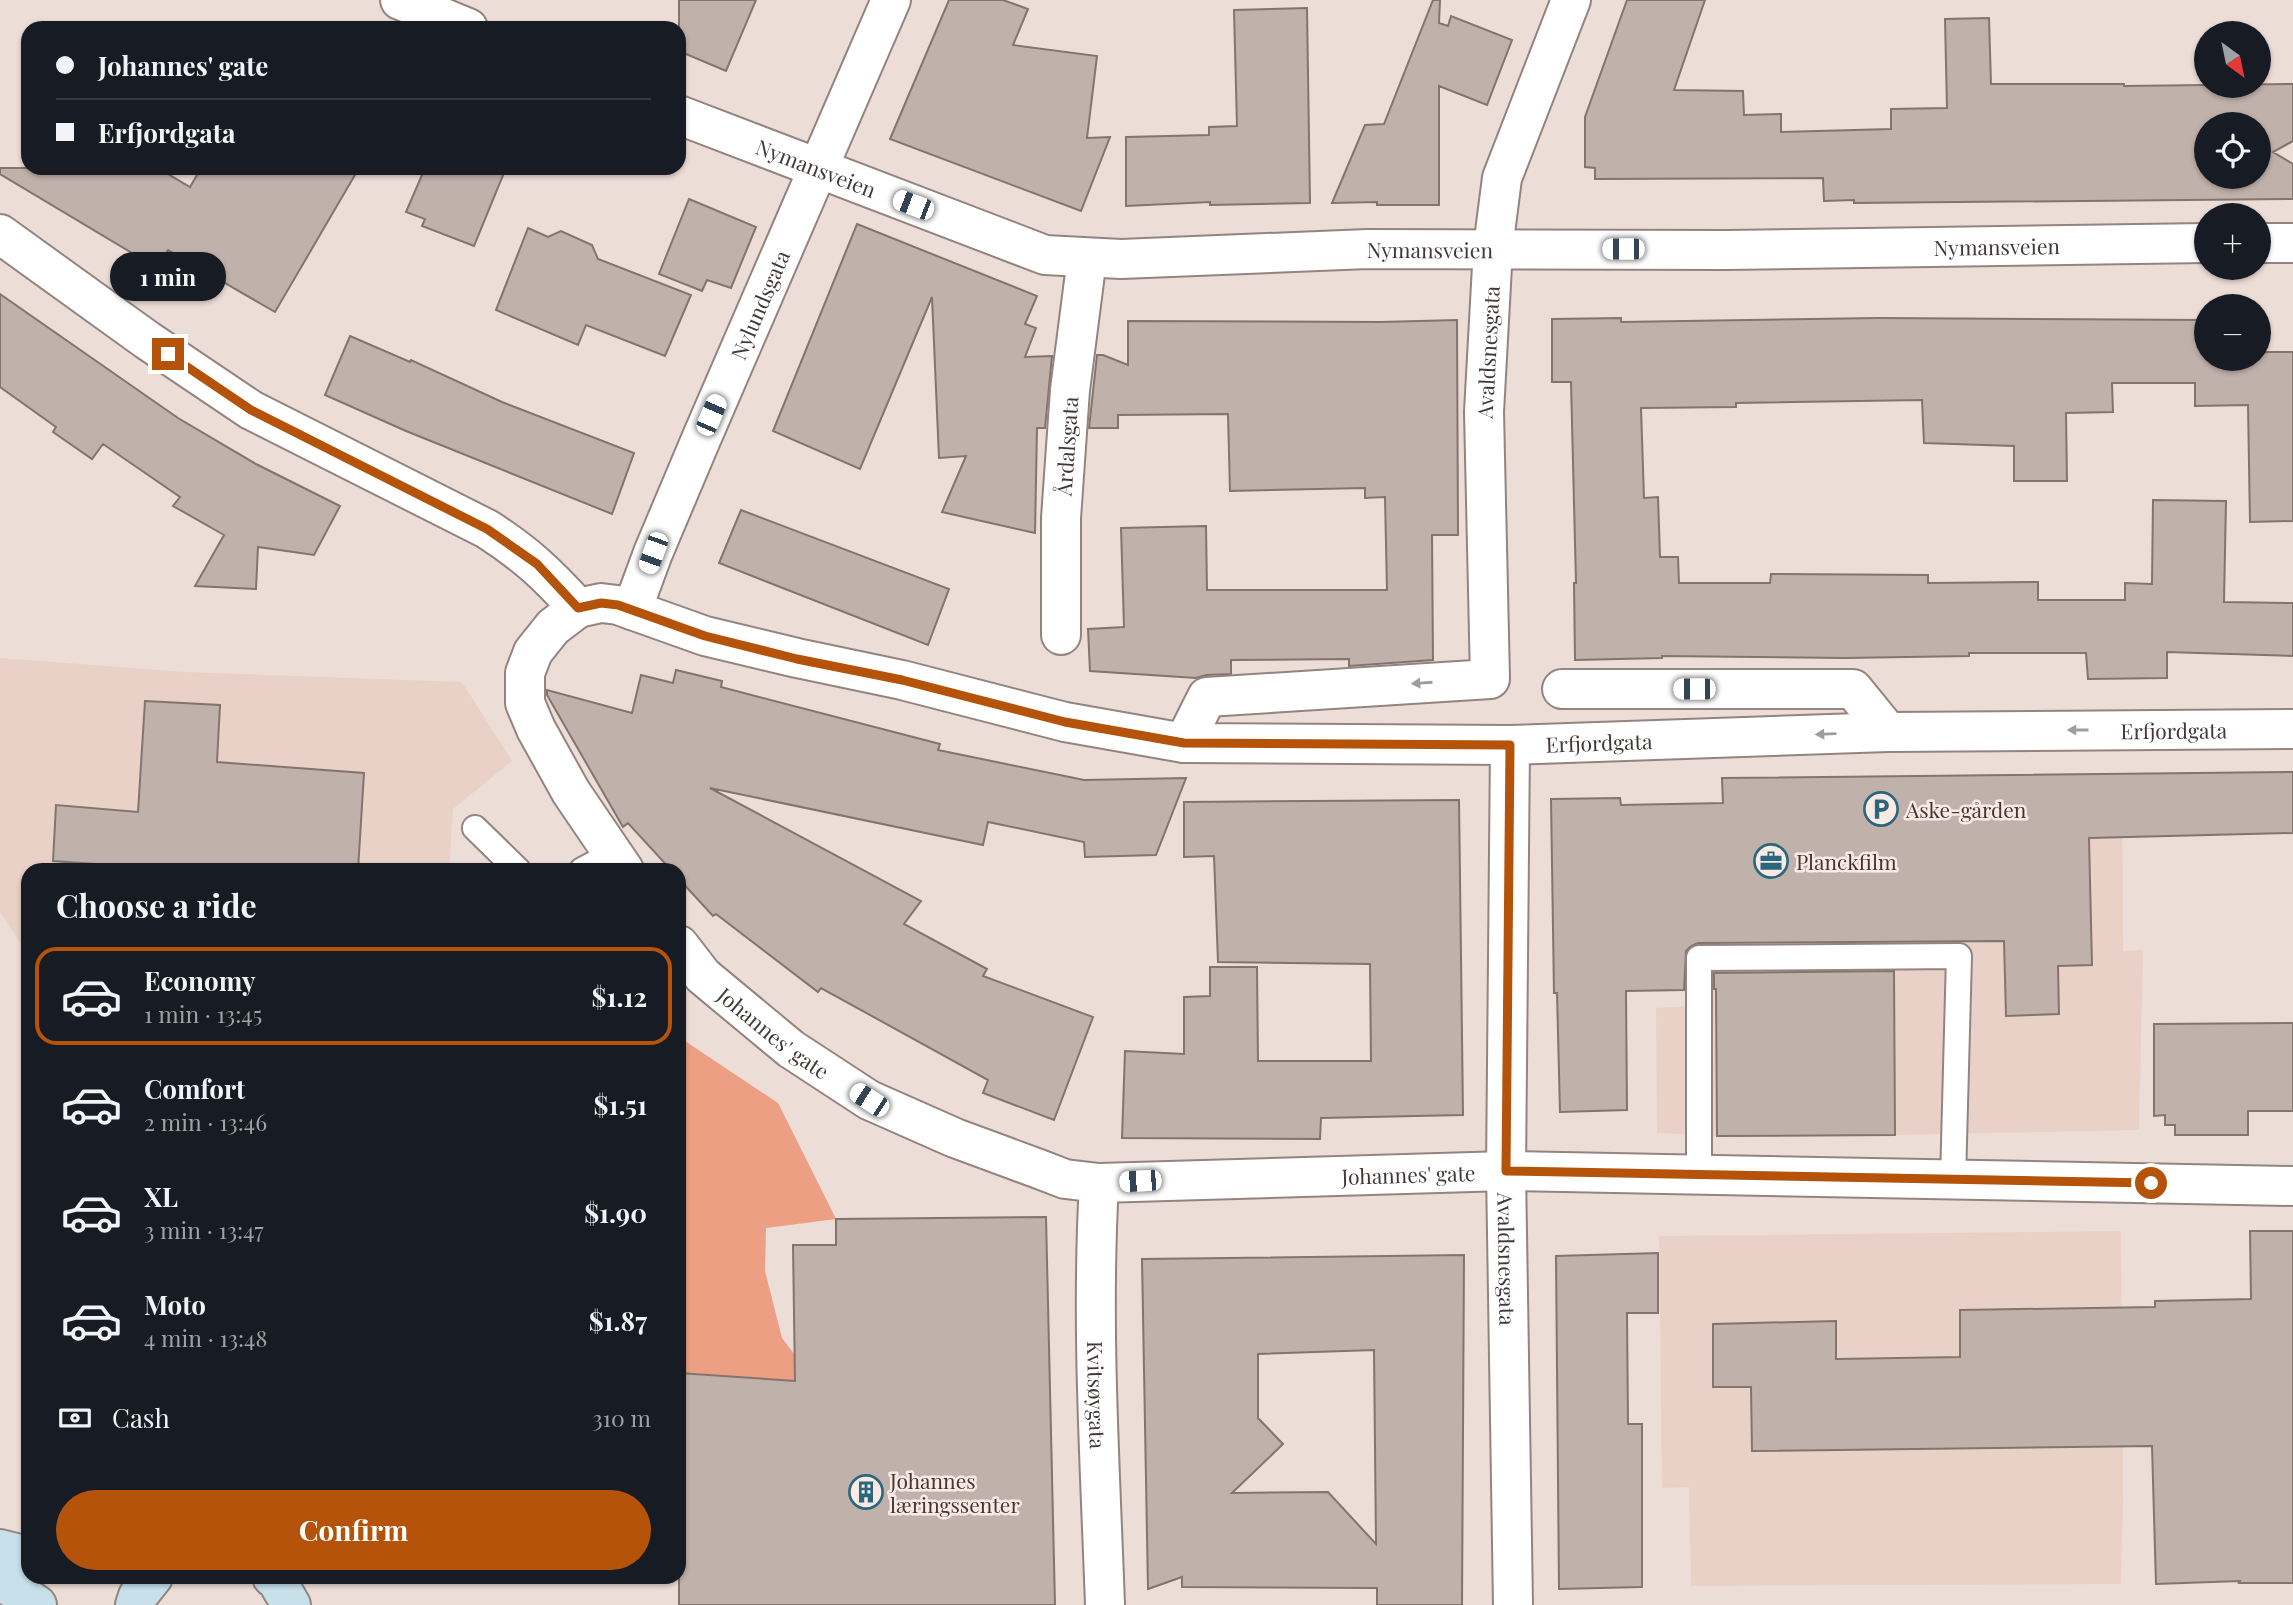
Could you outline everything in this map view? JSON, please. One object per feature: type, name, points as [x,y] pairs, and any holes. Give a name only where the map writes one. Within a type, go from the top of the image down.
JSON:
[{"type":"main road","points":[[0,1549],[21,1554]]},
{"type":"main road","points":[[0,1580],[37,1605]]},
{"type":"main road","points":[[135,1605],[147,1584]]},
{"type":"street","points":[[400,0],[451,21]]},
{"type":"street","name":"Nylundsgata","points":[[632,610],[653,553],[891,0]]},
{"type":"street","name":"Avaldsnesgata","points":[[1184,743],[1207,697],[1490,678],[1485,412],[1493,248],[1502,178],[1571,0]]},
{"type":"street","name":"Nymansveien","points":[[686,118],[1045,255],[1121,260],[1272,252],[1493,248],[1755,250],[2194,243]]},
{"type":"street","points":[[0,234],[251,410],[487,529],[537,564],[578,608],[553,627],[533,652],[525,673],[525,703],[605,863]]},
{"type":"street","points":[[2271,243],[2293,243]]},
{"type":"street","name":"Årdalsgata","points":[[1061,635],[1061,518],[1070,390],[1087,258]]},
{"type":"street","name":"Erfjordgata","points":[[578,608],[601,603],[618,605],[705,636],[797,659],[902,680],[1065,722],[1184,743],[1510,745],[1888,732],[2293,729]]},
{"type":"street","points":[[1562,689],[1853,689],[1888,732]]},
{"type":"street","name":"Avaldsnesgata","points":[[1510,745],[1506,1171],[1513,1605]]},
{"type":"street","name":"Johannes' gate","points":[[686,954],[703,976],[790,1049],[869,1100],[955,1138],[1038,1169],[1065,1178],[1099,1183],[1506,1171],[2293,1186]]},
{"type":"street","name":"Kvitsøygata","points":[[1099,1183],[1094,1272],[1105,1605]]},
{"type":"lane","points":[[475,828],[512,863]]},
{"type":"lane","points":[[1699,1175],[1699,958],[1959,956],[1953,1180]]},
{"type":"shaded area","points":[[0,658],[186,672],[462,682],[512,761],[453,809],[449,863],[21,863],[21,944],[0,912]]},
{"type":"shaded area","points":[[2088,773],[2122,775],[2123,951],[2143,950],[2139,1130],[1895,1135],[1717,1136],[1657,1133],[1656,1008],[1689,1006],[1687,900],[1724,900],[1722,778]]},
{"type":"shaded area","points":[[686,1042],[778,1103],[836,1219],[766,1228],[765,1271],[782,1338],[805,1368],[804,1391],[738,1377],[686,1373]]},
{"type":"shaded area","points":[[2121,1231],[2121,1584],[1691,1586],[1689,1487],[1662,1488],[1659,1236]]},
{"type":"building","points":[[679,0],[756,0],[726,71],[686,54],[686,21],[679,21]]},
{"type":"building","points":[[949,0],[1003,0],[1028,9],[1013,45],[1097,56],[1087,138],[1110,137],[1081,211],[890,139]]},
{"type":"building","points":[[1433,0],[1440,0],[1439,23],[1448,26],[1451,16],[1512,40],[1487,105],[1439,86],[1439,205],[1332,203],[1365,125],[1384,124]]},
{"type":"building","points":[[1627,0],[1705,0],[1674,90],[1743,91],[1744,115],[1781,114],[1781,132],[1891,129],[1891,109],[1947,108],[1945,19],[1989,18],[1991,84],[2194,85],[2194,98],[2272,98],[2272,84],[2293,84],[2293,141],[2273,152],[2293,164],[2293,199],[1854,203],[1854,200],[1824,201],[1823,178],[1595,179],[1595,168],[1585,167],[1585,117]]},
{"type":"building","points":[[1307,8],[1310,203],[1210,205],[1210,202],[1126,206],[1126,137],[1209,135],[1209,127],[1237,126],[1234,10]]},
{"type":"building","points":[[0,168],[21,168],[21,175],[170,175],[190,187],[197,175],[355,175],[275,312],[168,250],[157,268],[0,174]]},
{"type":"building","points":[[422,175],[503,175],[474,246],[422,226],[425,219],[406,212]]},
{"type":"building","points":[[689,199],[756,227],[731,288],[707,280],[702,291],[659,274]]},
{"type":"building","points":[[857,224],[1037,296],[1025,324],[1036,328],[1025,357],[1052,356],[1045,428],[1037,428],[1035,533],[942,512],[966,456],[939,458],[932,297],[860,469],[773,431]]},
{"type":"building","points":[[528,228],[548,237],[561,231],[592,245],[598,259],[691,295],[665,356],[586,325],[578,345],[496,310]]},
{"type":"building","points":[[0,294],[178,418],[256,464],[340,506],[314,555],[258,547],[256,589],[195,586],[224,535],[173,506],[180,497],[103,444],[92,459],[53,432],[56,427],[0,387]]},
{"type":"building","points":[[1621,318],[1621,322],[1878,318],[2194,320],[2194,371],[2271,371],[2271,352],[2293,352],[2293,521],[2250,522],[2248,405],[2195,406],[2195,383],[2112,383],[2113,412],[2066,413],[2067,481],[2014,481],[2014,446],[1924,443],[1922,400],[1736,403],[1736,407],[1641,408],[1644,498],[1658,497],[1660,557],[1678,557],[1679,583],[1770,583],[1771,574],[1928,575],[1928,583],[2038,582],[2038,600],[2125,600],[2125,583],[2152,584],[2153,500],[2226,501],[2224,602],[2293,603],[2293,656],[2167,652],[2167,678],[2088,679],[2086,653],[1969,653],[1969,656],[1845,658],[1662,656],[1575,660],[1576,583],[1571,382],[1552,382],[1552,319]]},
{"type":"building","points":[[1457,320],[1458,535],[1432,535],[1433,660],[1349,666],[1349,659],[1231,660],[1231,674],[1196,678],[1090,671],[1088,629],[1124,627],[1121,528],[1206,526],[1207,590],[1387,590],[1385,497],[1365,498],[1365,488],[1230,491],[1228,414],[1118,415],[1118,428],[1089,428],[1097,355],[1128,365],[1128,321]]},
{"type":"building","points":[[350,336],[410,362],[411,360],[502,402],[634,453],[612,514],[406,431],[325,395]]},
{"type":"building","points":[[741,510],[949,589],[928,645],[719,563]]},
{"type":"building","points":[[676,670],[722,681],[721,687],[940,744],[938,750],[1084,780],[1186,778],[1156,855],[1085,857],[1084,842],[988,822],[983,845],[710,788],[921,901],[904,924],[987,969],[983,976],[1093,1017],[1054,1120],[983,1093],[988,1080],[821,988],[818,992],[716,914],[713,916],[686,887],[686,863],[665,863],[628,823],[623,827],[547,695],[547,690],[632,713],[641,675],[673,683]]},
{"type":"building","points":[[145,701],[220,705],[217,762],[364,773],[358,863],[53,861],[56,805],[138,812]]},
{"type":"building","points":[[2293,772],[2293,833],[2089,838],[2092,965],[2058,966],[2059,1014],[2006,1016],[2004,941],[1698,943],[1686,951],[1684,990],[1626,991],[1627,1110],[1560,1112],[1557,993],[1554,993],[1551,799],[1620,798],[1621,805],[1723,803],[1722,778]]},
{"type":"building","points":[[1459,800],[1463,1115],[1321,1118],[1320,1139],[1122,1138],[1125,1051],[1184,1054],[1184,997],[1210,996],[1210,967],[1257,967],[1258,1061],[1371,1061],[1370,964],[1218,962],[1214,856],[1184,857],[1184,802]]},
{"type":"building","points":[[1894,971],[1895,1135],[1717,1136],[1714,973]]},
{"type":"building","points":[[2293,1023],[2293,1111],[2248,1111],[2248,1135],[2175,1135],[2175,1125],[2165,1125],[2165,1115],[2154,1116],[2154,1024]]},
{"type":"building","name":"Johannes læringssenter","points":[[1046,1217],[1055,1605],[679,1605],[679,1584],[686,1584],[686,1373],[795,1381],[793,1245],[836,1245],[836,1219]]},
{"type":"building","points":[[2250,1231],[2293,1231],[2293,1583],[2239,1583],[2240,1581],[2156,1584],[2152,1446],[1752,1451],[1751,1387],[1713,1387],[1713,1324],[1836,1321],[1836,1359],[1960,1357],[1960,1310],[2155,1307],[2155,1301],[2251,1299]]},
{"type":"building","points":[[1658,1253],[1658,1313],[1627,1313],[1628,1424],[1642,1424],[1642,1587],[1559,1589],[1556,1256]]},
{"type":"building","points":[[1464,1255],[1462,1605],[1377,1605],[1377,1588],[1182,1587],[1182,1577],[1148,1589],[1142,1259]],"holes":[[[1374,1350],[1376,1544],[1328,1492],[1232,1493],[1283,1444],[1258,1418],[1258,1354]]]},
{"type":"place","name":"Aske-gården","points":[[1881,809]]},
{"type":"place","name":"Planckfilm","points":[[1771,861]]},
{"type":"place","name":"Johannes læringssenter","points":[[866,1492]]},
{"type":"route","points":[[168,354],[251,410],[487,529],[537,564],[578,608],[601,603],[618,605],[705,636],[797,659],[902,680],[1065,722],[1184,743],[1510,745],[1506,1171],[2151,1183]]}]
